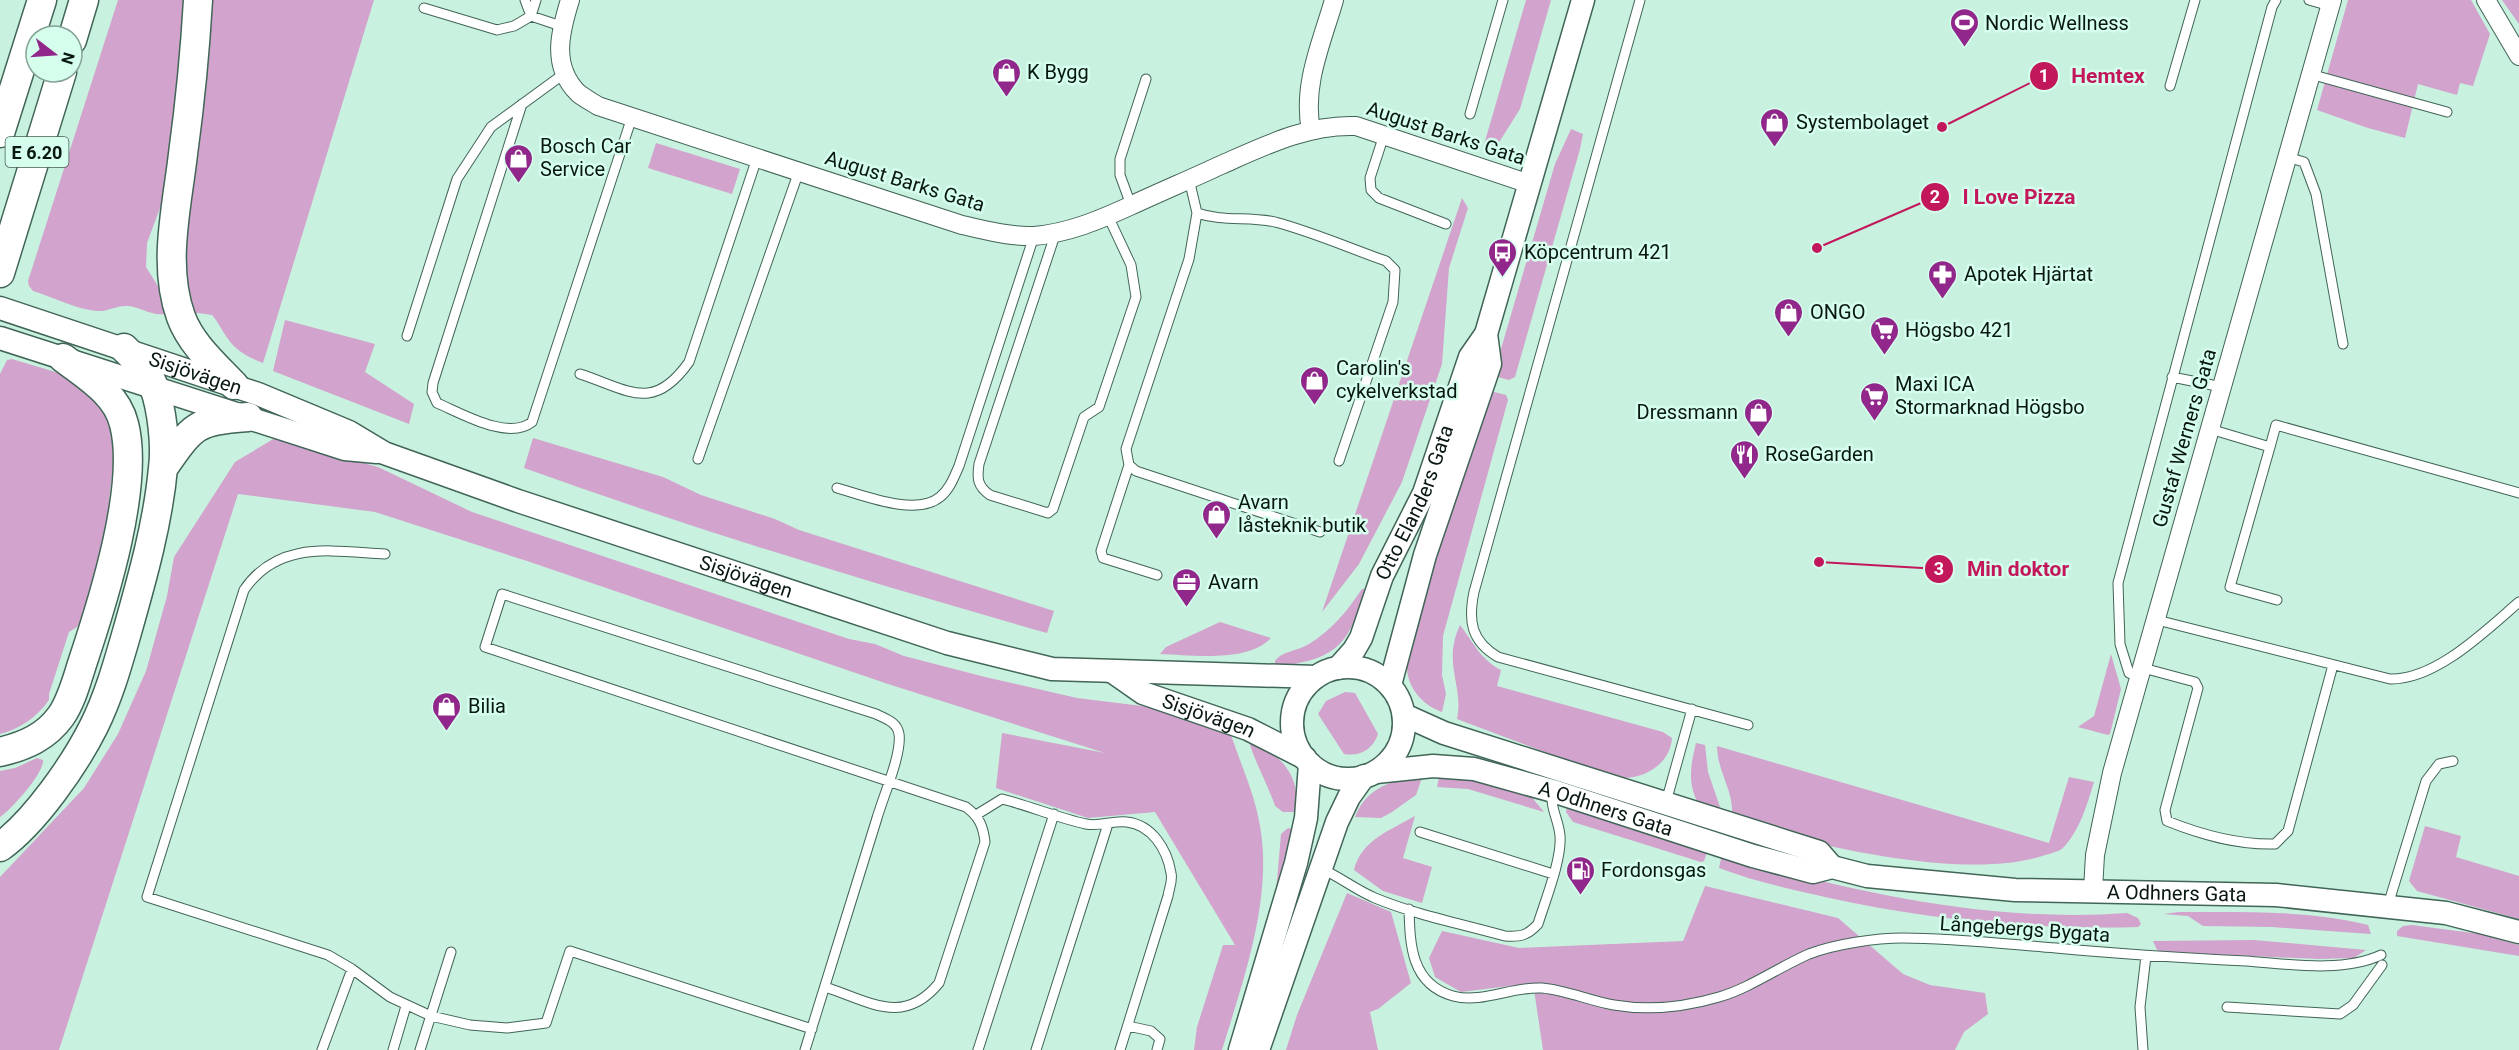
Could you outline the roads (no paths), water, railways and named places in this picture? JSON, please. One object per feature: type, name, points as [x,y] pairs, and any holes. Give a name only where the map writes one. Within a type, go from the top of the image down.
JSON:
[{"type":"highway","points":[[12,93],[21,0]]},
{"type":"highway","name":"E 6.20","points":[[0,133],[42,0]]},
{"type":"highway","points":[[77,24],[84,0]]},
{"type":"highway","points":[[198,0],[192,82],[171,248],[175,293],[182,320],[190,337],[234,384]]},
{"type":"highway","name":"E 6.20","points":[[0,273],[58,84]]},
{"type":"highway","points":[[0,847],[39,807],[68,771],[95,726],[115,673],[143,574],[164,466],[160,414],[154,387],[144,368],[124,348]]},
{"type":"highway","points":[[0,752],[24,746],[45,734],[61,715],[72,694],[92,635],[117,540],[127,489],[129,451],[124,422],[116,405],[96,383],[63,358]]},
{"type":"highway","points":[[164,466],[187,435],[199,425],[212,420],[248,417]]},
{"type":"street","name":"August Barks Gata","points":[[570,0],[561,26],[558,52],[565,73],[578,93],[598,105],[963,225],[1004,234],[1034,236],[1071,230],[1108,216],[1268,145],[1311,130],[1336,125],[1356,126],[1530,183]]},
{"type":"street","points":[[1311,130],[1307,110],[1311,78],[1334,0]]},
{"type":"street","name":"Otto Elanders Gata","points":[[1338,668],[1361,638],[1382,576],[1424,493],[1470,357],[1486,334],[1583,0]]},
{"type":"street","points":[[2486,0],[2519,56]]},
{"type":"street","name":"Gustaf Werners Gata","points":[[2093,890],[2095,855],[2112,773],[2331,3]]},
{"type":"street","name":"Sisjövägen","points":[[0,308],[234,384],[349,432],[384,453],[518,501],[946,643],[1052,669],[1113,672],[1146,670],[1316,677]]},
{"type":"street","name":"Otto Elanders Gata","points":[[1390,685],[1434,526],[1490,364],[1486,334]]},
{"type":"street","name":"Sisjövägen","points":[[0,338],[345,449],[384,453]]},
{"type":"street","points":[[1258,1050],[1273,1001],[1337,822],[1349,797],[1370,774],[1389,762],[1404,732],[1404,715],[1399,699],[1390,685],[1377,675],[1362,668],[1338,668],[1316,677],[1298,698],[1293,716],[1293,734],[1308,761],[1335,777],[1370,774]]},
{"type":"street","name":"Sisjövägen","points":[[1113,672],[1143,693],[1248,729],[1308,761]]},
{"type":"street","name":"A Odhners Gata","points":[[1404,715],[1663,813],[1753,856],[1813,872],[1832,867],[1867,876],[2015,890],[2276,895],[2388,905],[2445,913],[2519,932]]},
{"type":"street","points":[[1240,1050],[1296,863],[1306,818],[1308,761]]},
{"type":"street","name":"A Odhners Gata","points":[[1370,774],[1433,766],[1474,769],[1553,790],[1663,813]]},
{"type":"lane","points":[[525,0],[531,16]]},
{"type":"lane","points":[[424,8],[497,30],[514,26],[531,16],[536,0]]},
{"type":"lane","points":[[1470,114],[1503,0]]},
{"type":"lane","points":[[1640,0],[1474,592],[1470,617],[1473,630],[1482,645],[1498,657],[1748,725]]},
{"type":"lane","points":[[2170,86],[2194,0]]},
{"type":"lane","points":[[2276,0],[2272,7],[2118,583],[2120,644],[2129,673],[2141,672],[2195,682],[2198,688],[2165,810],[2167,821],[2226,840],[2275,844],[2288,831],[2333,665]]},
{"type":"lane","points":[[2309,0],[2331,3]]},
{"type":"lane","points":[[531,16],[561,26]]},
{"type":"lane","points":[[407,336],[457,179],[491,127],[565,73]]},
{"type":"lane","points":[[2310,74],[2446,112]]},
{"type":"lane","points":[[1131,205],[1122,182],[1120,159],[1146,79]]},
{"type":"lane","points":[[522,104],[432,392],[436,403],[505,430],[525,427],[532,422],[632,117]]},
{"type":"lane","points":[[1384,135],[1370,178],[1371,190],[1379,198],[1446,224]]},
{"type":"lane","points":[[2287,157],[2304,162],[2316,194],[2343,344]]},
{"type":"lane","points":[[580,374],[643,395],[654,394],[665,389],[678,377],[688,362],[757,158]]},
{"type":"lane","points":[[699,459],[799,171]]},
{"type":"lane","points":[[1157,575],[1103,558],[1101,551],[1129,465],[1126,448],[1189,259],[1197,213],[1189,179]]},
{"type":"lane","points":[[1197,213],[1214,219],[1251,219],[1275,222],[1386,261],[1395,270],[1393,302],[1339,461]]},
{"type":"lane","points":[[1056,232],[977,476],[982,490],[990,495],[1048,513],[1053,509],[1084,417],[1099,407],[1136,297],[1131,265],[1108,216]]},
{"type":"lane","points":[[837,488],[895,504],[928,503],[938,499],[944,493],[954,479],[959,466],[1034,236]]},
{"type":"lane","points":[[2172,377],[2222,387]]},
{"type":"lane","points":[[2277,600],[2230,587],[2276,424],[2519,492]]},
{"type":"lane","points":[[2210,429],[2270,447]]},
{"type":"lane","points":[[1129,465],[1136,471],[1320,531]]},
{"type":"lane","points":[[385,554],[333,551],[291,554],[273,561],[255,575],[244,590],[147,897],[328,955],[406,1006],[431,1016],[470,1025],[507,1028],[546,1023],[570,951],[812,1029]]},
{"type":"lane","points":[[805,1050],[812,1029],[888,782],[899,747],[898,730],[890,721],[865,711],[502,594],[485,647],[888,782],[966,807],[976,815],[983,826],[985,842],[939,983],[928,996],[913,1006],[899,1009],[885,1007],[825,987]]},
{"type":"lane","points":[[2157,620],[2390,679],[2405,680],[2457,654],[2519,602]]},
{"type":"lane","points":[[1663,813],[1692,709]]},
{"type":"lane","points":[[2388,905],[2426,781],[2439,764],[2453,761]]},
{"type":"lane","points":[[1322,869],[1374,897],[1409,909],[1505,936],[1521,937],[1530,933],[1538,924],[1553,874],[1560,838],[1550,801],[1553,790]]},
{"type":"lane","points":[[976,815],[1002,799],[1086,825],[1124,821],[1142,825],[1151,831],[1166,858],[1172,875],[1168,896],[1120,1050]]},
{"type":"lane","points":[[978,1050],[1054,814]]},
{"type":"lane","points":[[1036,1050],[1108,824]]},
{"type":"lane","points":[[1420,831],[1553,874]]},
{"type":"lane","name":"Långebergs Bygata","points":[[1409,909],[1410,948],[1415,964],[1427,980],[1453,996],[1471,997],[1545,988],[1615,1005],[1636,1007],[1661,1008],[1721,997],[1811,953],[1843,945],[1901,938],[2146,956],[2347,965],[2382,960],[2353,1005],[2340,1014],[2227,1007]]},
{"type":"lane","points":[[420,1050],[451,952]]},
{"type":"lane","points":[[2143,1050],[2140,1007],[2146,956]]},
{"type":"lane","points":[[322,1050],[352,969]]},
{"type":"lane","points":[[393,1050],[406,1006]]},
{"type":"lane","points":[[1128,1026],[1151,1031],[1160,1040],[1156,1050]]},
{"type":"place","name":"Nordic Wellness","points":[[1964,48]]},
{"type":"place","name":"K Bygg","points":[[1006,98]]},
{"type":"place","name":"Hemtex","points":[[1942,127]]},
{"type":"place","name":"Systembolaget","points":[[1775,148]]},
{"type":"place","name":"Bosch Car Service","points":[[519,184]]},
{"type":"place","name":"I Love Pizza","points":[[1817,248]]},
{"type":"place","name":"Köpcentrum 421","points":[[1503,278]]},
{"type":"place","name":"Apotek Hjärtat","points":[[1943,300]]},
{"type":"place","name":"ONGO","points":[[1789,338]]},
{"type":"place","name":"Högsbo 421","points":[[1884,356]]},
{"type":"place","name":"Carolin's cykelverkstad","points":[[1315,406]]},
{"type":"place","name":"Maxi ICA Stormarknad Högsbo","points":[[1874,422]]},
{"type":"place","name":"Dressmann","points":[[1759,438]]},
{"type":"place","name":"RoseGarden","points":[[1744,480]]},
{"type":"place","name":"Avarn låsteknik butik","points":[[1217,540]]},
{"type":"place","name":"Min doktor","points":[[1819,562]]},
{"type":"place","name":"Avarn","points":[[1187,608]]},
{"type":"place","name":"Bilia","points":[[447,732]]},
{"type":"place","name":"Fordonsgas","points":[[1580,896]]}]
